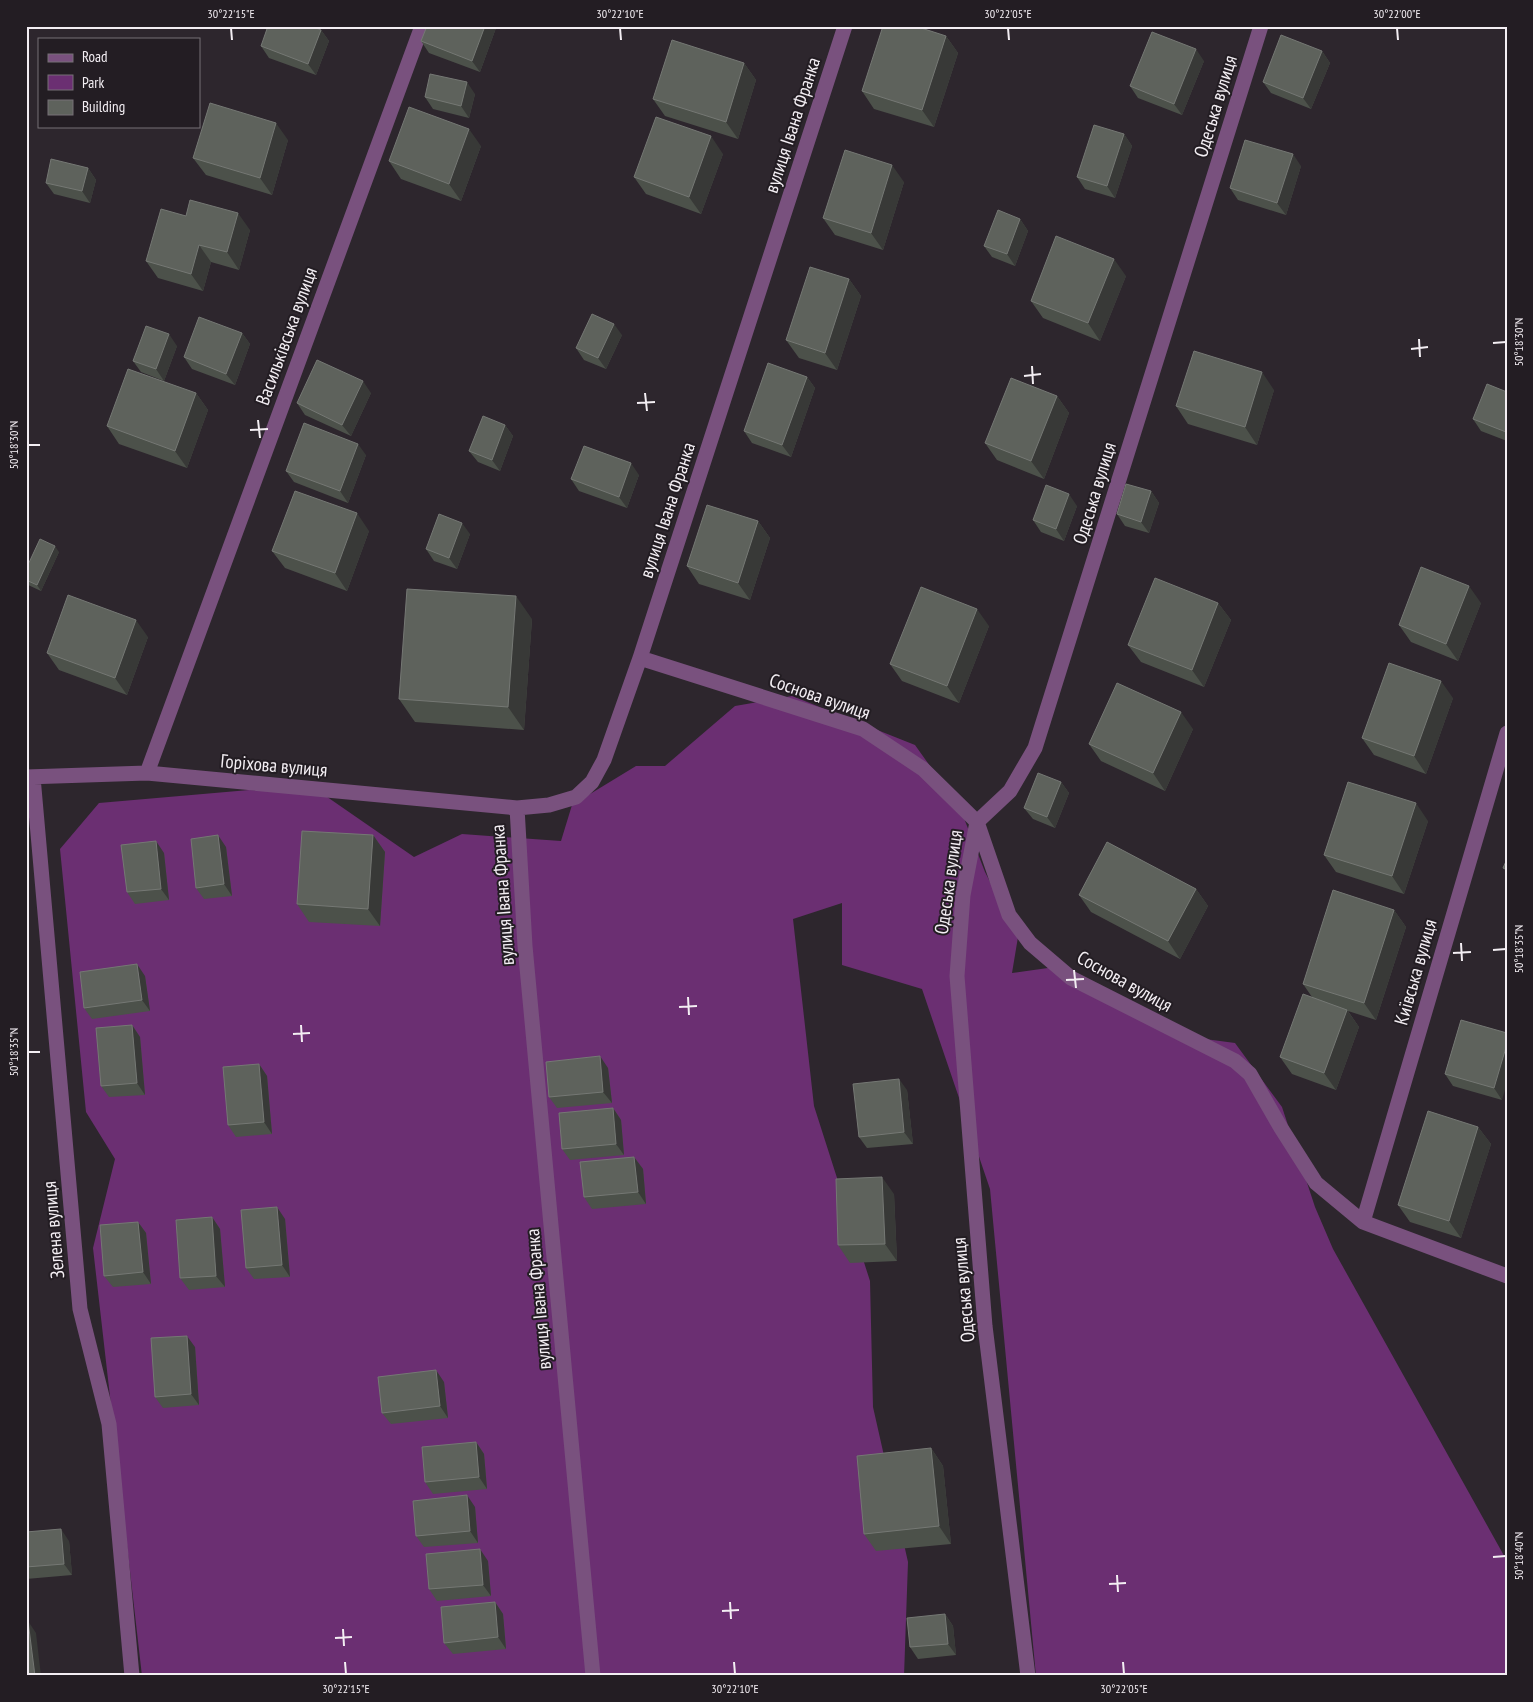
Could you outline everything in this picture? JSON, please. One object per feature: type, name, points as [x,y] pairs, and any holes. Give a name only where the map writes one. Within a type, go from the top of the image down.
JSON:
[{"type":"street","name":"Васильківська вулиця","points":[[147,773],[422,26]]},
{"type":"street","name":"вулиця Івана Франка","points":[[593,1676],[524,946],[517,808],[549,805],[576,797],[592,782],[604,760],[640,658],[845,26]]},
{"type":"street","name":"Одеська вулиця","points":[[1028,1676],[985,1326],[957,976],[963,895],[977,822],[1010,791],[1035,748],[1261,26]]},
{"type":"street","name":"Соснова вулиця","points":[[640,658],[863,729],[923,768],[977,822],[1009,915],[1030,943],[1071,978],[1235,1060],[1250,1074],[1281,1128],[1316,1182],[1362,1222],[1507,1276]]},
{"type":"street","name":"Київська вулиця","points":[[1362,1222],[1507,733]]},
{"type":"street","name":"Горіхова вулиця","points":[[30,777],[147,773],[517,808]]},
{"type":"street","name":"Зелена вулиця","points":[[30,777],[80,1309],[109,1424],[132,1676]]},
{"type":"green space","points":[[792,696],[915,745],[960,808],[985,872],[1018,937],[1012,973],[1062,966],[1205,1039],[1235,1043],[1282,1107],[1315,1207],[1333,1249],[1507,1561],[1507,1676],[1036,1676],[990,1189],[922,989],[842,965],[842,903],[793,919],[814,1106],[870,1281],[873,1407],[908,1562],[904,1676],[142,1676],[93,1248],[115,1159],[86,1112],[60,849],[99,803],[249,790],[320,792],[414,857],[462,834],[561,841],[572,805],[636,766],[665,766],[735,706]]},
{"type":"building","points":[[268,26],[311,26],[321,30],[308,64],[261,46]]},
{"type":"building","points":[[427,26],[485,26],[472,61],[421,41]]},
{"type":"building","points":[[883,26],[915,26],[946,36],[922,110],[862,91]]},
{"type":"building","points":[[1152,32],[1196,49],[1174,104],[1130,86]]},
{"type":"building","points":[[1281,35],[1322,51],[1303,98],[1263,82]]},
{"type":"building","points":[[672,40],[744,63],[726,122],[653,99]]},
{"type":"building","points":[[430,74],[467,82],[461,106],[425,97]]},
{"type":"building","points":[[210,103],[276,123],[260,178],[193,158]]},
{"type":"building","points":[[409,107],[469,129],[449,184],[389,161]]},
{"type":"building","points":[[656,117],[711,136],[689,197],[634,177]]},
{"type":"building","points":[[1094,125],[1124,134],[1107,186],[1077,177]]},
{"type":"building","points":[[1245,140],[1293,154],[1277,203],[1230,188]]},
{"type":"building","points":[[845,150],[892,165],[871,233],[823,218]]},
{"type":"building","points":[[51,159],[88,168],[82,191],[46,183]]},
{"type":"building","points":[[190,200],[238,213],[227,252],[199,245],[191,274],[146,261],[161,209],[186,216]]},
{"type":"building","points":[[998,210],[1020,219],[1007,254],[984,246]]},
{"type":"building","points":[[1056,236],[1114,259],[1088,323],[1031,301]]},
{"type":"building","points":[[810,267],[849,279],[825,353],[786,340]]},
{"type":"building","points":[[592,314],[614,324],[598,358],[576,348]]},
{"type":"building","points":[[199,317],[242,333],[226,374],[184,357]]},
{"type":"building","points":[[146,326],[169,334],[156,369],[133,361]]},
{"type":"building","points":[[1194,351],[1262,372],[1245,427],[1176,406]]},
{"type":"building","points":[[317,360],[363,381],[342,425],[297,403]]},
{"type":"building","points":[[768,363],[807,377],[782,445],[744,431]]},
{"type":"building","points":[[128,369],[196,393],[175,451],[107,426]]},
{"type":"building","points":[[1011,378],[1057,396],[1031,461],[985,443]]},
{"type":"building","points":[[1487,384],[1507,392],[1506,432],[1473,419]]},
{"type":"building","points":[[483,416],[505,425],[492,460],[469,451]]},
{"type":"building","points":[[304,423],[358,444],[340,491],[286,471]]},
{"type":"building","points":[[584,446],[631,463],[619,497],[571,479]]},
{"type":"building","points":[[1126,484],[1151,491],[1141,522],[1117,514]]},
{"type":"building","points":[[1046,485],[1069,494],[1056,529],[1033,520]]},
{"type":"building","points":[[295,491],[357,513],[335,573],[272,551]]},
{"type":"building","points":[[707,505],[758,521],[738,583],[687,566]]},
{"type":"building","points":[[439,514],[462,523],[449,558],[426,549]]},
{"type":"building","points":[[40,539],[55,546],[37,585],[26,580],[26,569]]},
{"type":"building","points":[[1421,567],[1469,586],[1446,644],[1399,625]]},
{"type":"building","points":[[1155,578],[1218,603],[1192,670],[1128,645]]},
{"type":"building","points":[[921,587],[977,609],[947,686],[890,664]]},
{"type":"building","points":[[407,589],[516,596],[508,707],[399,699]]},
{"type":"building","points":[[68,595],[136,620],[115,678],[47,653]]},
{"type":"building","points":[[1389,663],[1441,681],[1414,756],[1362,738]]},
{"type":"building","points":[[1117,683],[1181,712],[1153,773],[1089,744]]},
{"type":"building","points":[[1038,773],[1061,782],[1047,817],[1024,808]]},
{"type":"building","points":[[1348,782],[1416,803],[1392,876],[1324,855]]},
{"type":"building","points":[[302,831],[373,835],[368,909],[297,904]]},
{"type":"building","points":[[218,835],[224,884],[196,888],[191,839]]},
{"type":"building","points":[[156,841],[161,889],[127,892],[121,845]]},
{"type":"building","points":[[1107,842],[1196,889],[1168,941],[1079,895]]},
{"type":"building","points":[[1507,859],[1507,870],[1503,868]]},
{"type":"building","points":[[1333,890],[1394,910],[1364,1003],[1303,984]]},
{"type":"building","points":[[137,964],[142,1000],[84,1008],[80,972]]},
{"type":"building","points":[[1303,994],[1347,1010],[1324,1073],[1280,1057]]},
{"type":"building","points":[[1461,1020],[1507,1033],[1507,1044],[1494,1088],[1445,1074]]},
{"type":"building","points":[[132,1025],[137,1083],[101,1086],[96,1028]]},
{"type":"building","points":[[600,1056],[603,1092],[549,1097],[546,1062]]},
{"type":"building","points":[[259,1064],[264,1122],[228,1125],[223,1067]]},
{"type":"building","points":[[899,1079],[904,1132],[859,1137],[853,1084]]},
{"type":"building","points":[[613,1108],[616,1144],[562,1149],[559,1113]]},
{"type":"building","points":[[1428,1111],[1478,1127],[1449,1221],[1398,1205]]},
{"type":"building","points":[[634,1157],[638,1192],[584,1197],[580,1162]]},
{"type":"building","points":[[882,1177],[885,1244],[838,1245],[836,1179]]},
{"type":"building","points":[[277,1207],[282,1265],[246,1268],[241,1210]]},
{"type":"building","points":[[212,1217],[216,1276],[180,1278],[176,1220]]},
{"type":"building","points":[[138,1222],[143,1272],[104,1276],[100,1225]]},
{"type":"building","points":[[187,1336],[191,1394],[155,1397],[151,1338]]},
{"type":"building","points":[[436,1370],[440,1406],[382,1413],[378,1377]]},
{"type":"building","points":[[476,1442],[479,1477],[425,1482],[422,1447]]},
{"type":"building","points":[[931,1448],[939,1526],[864,1534],[857,1456]]},
{"type":"building","points":[[467,1495],[470,1531],[416,1536],[413,1501]]},
{"type":"building","points":[[61,1529],[64,1564],[26,1567],[26,1532]]},
{"type":"building","points":[[480,1549],[483,1585],[429,1589],[426,1554]]},
{"type":"building","points":[[495,1602],[498,1637],[444,1643],[441,1607]]},
{"type":"building","points":[[945,1614],[948,1644],[910,1647],[907,1618]]},
{"type":"building","points":[[28,1621],[35,1676],[26,1676],[26,1622]]}]
